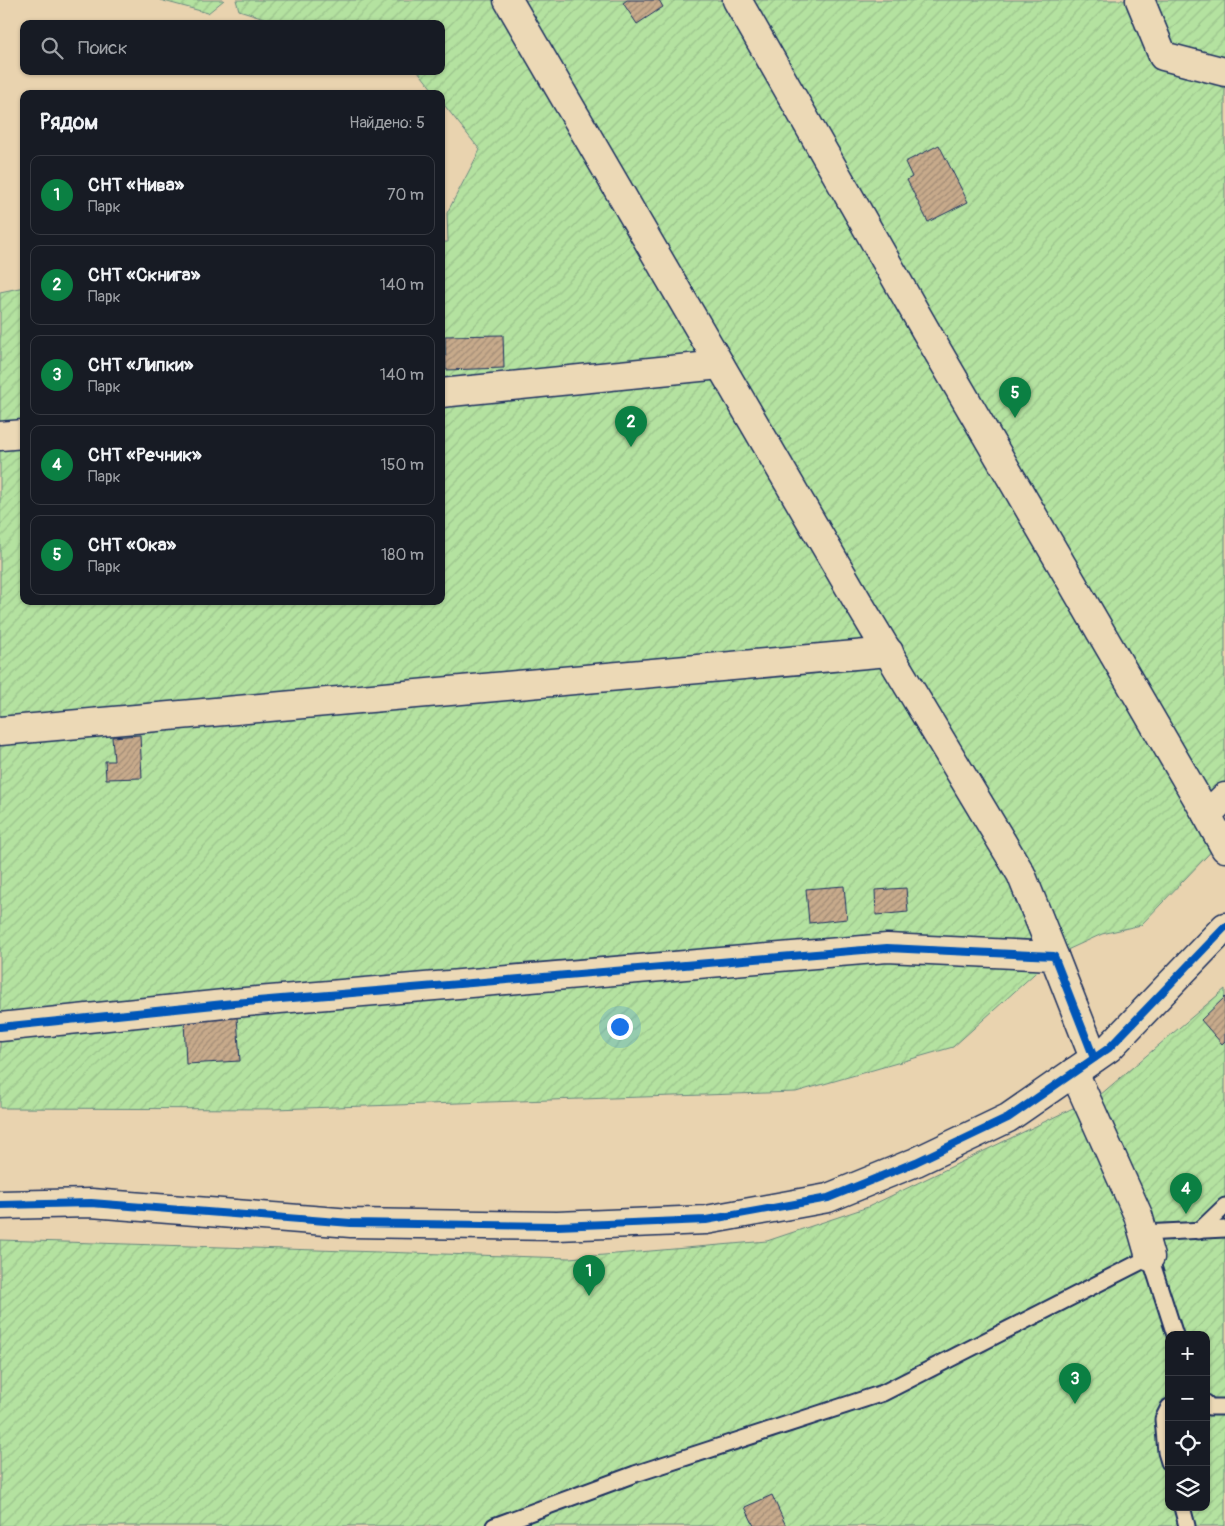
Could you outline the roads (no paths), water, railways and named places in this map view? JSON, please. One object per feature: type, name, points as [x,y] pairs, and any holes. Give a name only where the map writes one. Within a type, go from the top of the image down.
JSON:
[{"type":"street","points":[[508,0],[720,365],[1022,874],[1054,956],[1084,1065],[1138,1215],[1146,1245]]},
{"type":"street","points":[[737,0],[927,333],[1216,806],[1225,848]]},
{"type":"street","points":[[1140,0],[1163,56],[1225,72]]},
{"type":"street","points":[[445,393],[720,365]]},
{"type":"street","points":[[0,436],[20,434]]},
{"type":"street","points":[[0,731],[889,652]]},
{"type":"street","points":[[0,1205],[91,1203],[351,1223],[557,1226],[706,1220],[828,1198],[916,1162],[1008,1118],[1108,1048],[1225,926]]},
{"type":"street","points":[[0,1027],[254,1001],[887,948],[1054,956]]},
{"type":"lane","points":[[1199,1230],[1225,1206]]},
{"type":"lane","points":[[494,1526],[635,1474],[883,1393],[1146,1245],[1199,1230],[1225,1229]]},
{"type":"lane","points":[[1146,1245],[1174,1331]]},
{"type":"lane","points":[[1210,1407],[1225,1407]]},
{"type":"lane","points":[[1165,1415],[1163,1419],[1165,1441]]},
{"type":"lane","points":[[1183,1511],[1187,1526]]},
{"type":"place","name":"СНТ «Ока»","points":[[1015,418]]},
{"type":"place","name":"СНТ «Скнига»","points":[[631,447]]},
{"type":"place","name":"СНТ «Речник»","points":[[1186,1214]]},
{"type":"place","name":"СНТ «Нива»","points":[[589,1296]]},
{"type":"place","name":"СНТ «Липки»","points":[[1075,1404]]}]
